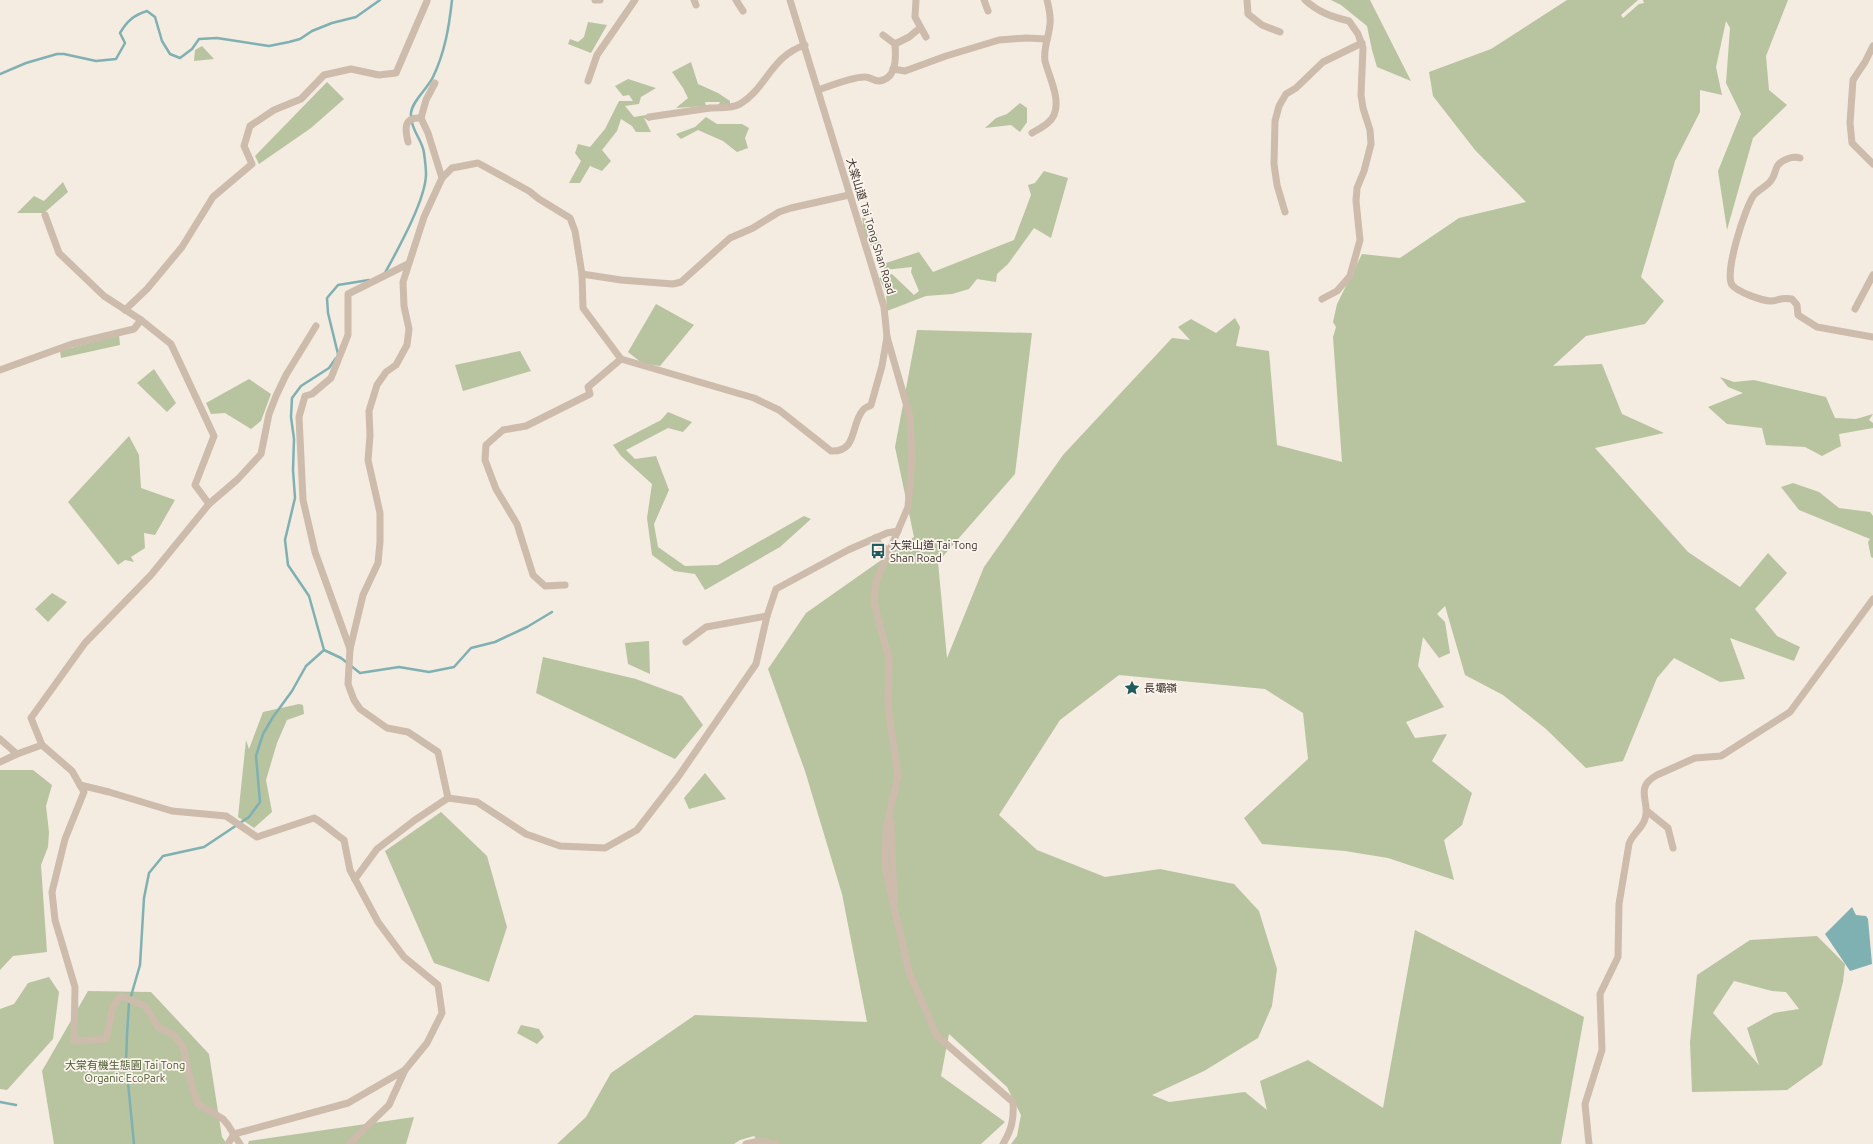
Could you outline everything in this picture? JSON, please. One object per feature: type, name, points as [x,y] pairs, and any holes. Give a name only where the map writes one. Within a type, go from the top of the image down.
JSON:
[{"type":"street","points":[[595,0],[600,0]]},
{"type":"street","points":[[736,0],[743,11]]},
{"type":"street","name":"大棠山道 Tai Tong Shan Road","points":[[790,0],[884,307],[887,337],[910,417],[912,459],[908,507],[876,582],[874,602],[889,660],[888,708],[898,776],[890,811],[895,908],[910,972],[937,1036],[1013,1102],[1014,1119],[1011,1131],[1003,1144]]},
{"type":"street","points":[[916,0],[915,17],[926,37]]},
{"type":"street","points":[[984,0],[988,11]]},
{"type":"street","points":[[1032,133],[1048,123],[1056,109],[1055,96],[1045,60],[1050,26],[1050,15],[1047,0]]},
{"type":"street","points":[[1247,0],[1248,14],[1262,25],[1280,32]]},
{"type":"street","points":[[1305,0],[1315,9],[1336,18],[1349,21],[1358,34],[1363,48],[1361,95],[1363,108],[1370,130],[1371,144],[1364,171],[1357,188],[1356,201],[1360,240],[1350,276],[1337,291],[1322,299]]},
{"type":"street","points":[[125,310],[147,289],[182,247],[213,197],[252,164],[244,146],[250,126],[274,110],[301,99],[324,75],[351,69],[379,74],[396,73],[427,1]]},
{"type":"street","points":[[588,81],[597,55],[631,1]]},
{"type":"street","points":[[895,44],[904,40],[920,28]]},
{"type":"street","points":[[818,90],[864,77],[880,81],[884,79],[894,69],[896,62],[895,44],[883,35]]},
{"type":"street","points":[[894,69],[905,71],[952,54],[1000,40],[1026,38],[1047,39]]},
{"type":"street","points":[[1285,212],[1277,185],[1274,164],[1275,121],[1279,106],[1286,94],[1296,88],[1323,62],[1362,43]]},
{"type":"street","points":[[649,117],[712,108],[730,108],[739,104],[747,98],[784,56],[794,49],[805,45]]},
{"type":"street","points":[[1873,46],[1866,62],[1853,80],[1850,123],[1852,143],[1873,164]]},
{"type":"street","points":[[408,142],[405,127],[407,122],[418,118],[435,83]]},
{"type":"street","points":[[418,118],[428,133],[442,178]]},
{"type":"street","points":[[1800,158],[1789,158],[1779,165],[1772,180],[1753,196],[1736,241],[1730,277],[1732,284],[1739,291],[1771,301],[1782,298],[1792,299],[1797,305],[1798,315],[1817,327],[1873,337]]},
{"type":"street","points":[[448,798],[438,752],[408,732],[388,728],[360,709],[354,700],[348,684],[350,649],[364,595],[378,563],[380,542],[380,513],[368,460],[370,412],[377,385],[386,372],[396,365],[407,345],[409,329],[404,306],[403,282],[424,217],[442,178],[452,168],[478,163],[529,191],[570,218],[575,231],[582,274],[583,308],[621,359],[754,398],[779,410],[831,451],[840,452],[848,446],[863,410],[871,405],[882,366],[887,337]]},
{"type":"street","points":[[582,274],[621,280],[673,284],[680,282],[730,238],[753,228],[779,212],[849,195]]},
{"type":"street","points":[[45,215],[59,253],[104,296],[141,320],[171,344],[214,436],[195,485],[209,504]]},
{"type":"street","points":[[350,649],[315,552],[303,500],[299,417],[306,396],[317,390],[331,378],[348,334],[348,294],[408,264]]},
{"type":"street","points":[[1855,309],[1873,275]]},
{"type":"street","points":[[0,370],[72,344],[134,329],[141,320]]},
{"type":"street","points":[[240,1144],[223,1119],[198,1104],[190,1084],[183,1047],[174,1035],[158,1027],[144,1006],[121,996],[113,1006],[106,1038],[74,1042],[75,987],[55,920],[52,892],[66,839],[84,792],[72,771],[42,745],[31,718],[85,643],[151,575],[209,504],[238,479],[261,454],[269,414],[276,396],[286,375],[316,326]]},
{"type":"street","points":[[565,585],[545,586],[533,575],[517,524],[496,489],[484,460],[486,445],[503,430],[526,426],[590,394],[588,387],[621,359]]},
{"type":"street","points":[[355,879],[377,849],[415,820],[448,798],[477,802],[526,834],[560,846],[605,848],[637,830],[678,777],[756,664],[767,616],[776,589],[848,550],[892,531],[898,531]]},
{"type":"street","points":[[875,538],[879,544],[890,551]]},
{"type":"street","points":[[1589,1144],[1585,1104],[1602,1050],[1600,994],[1618,957],[1619,904],[1631,837],[1645,819],[1647,811],[1644,793],[1652,778],[1695,758],[1721,756],[1790,712],[1873,599]]},
{"type":"street","points":[[686,642],[706,627],[767,616]]},
{"type":"street","points":[[0,739],[17,754]]},
{"type":"street","points":[[0,762],[42,745]]},
{"type":"street","points":[[80,785],[172,811],[226,816],[257,837],[314,818],[344,840],[350,870],[378,922],[404,957],[438,985],[442,1013],[427,1043],[405,1070],[389,1105],[349,1144]]},
{"type":"street","points":[[1647,811],[1668,828],[1673,848]]},
{"type":"street","points":[[228,1144],[234,1134],[348,1103],[405,1070]]},
{"type":"street","points":[[746,1144],[760,1141],[776,1144]]},
{"type":"green space","points":[[1331,0],[1370,0],[1411,81],[1377,67],[1367,26],[1341,5]]},
{"type":"green space","points":[[1567,0],[1638,0],[1621,15],[1623,18],[1639,4],[1644,3],[1643,0],[1788,0],[1766,56],[1769,90],[1787,105],[1753,138],[1727,230],[1718,171],[1741,114],[1726,83],[1730,28],[1726,21],[1716,67],[1722,95],[1700,90],[1700,112],[1675,161],[1641,277],[1664,301],[1645,324],[1586,336],[1553,366],[1602,364],[1622,414],[1664,433],[1595,448],[1688,552],[1740,587],[1768,553],[1787,573],[1755,609],[1777,636],[1800,647],[1794,661],[1730,638],[1745,679],[1720,682],[1674,658],[1657,678],[1623,761],[1586,768],[1546,729],[1503,695],[1465,675],[1445,606],[1437,614],[1445,622],[1450,653],[1439,658],[1423,637],[1418,666],[1444,707],[1406,722],[1415,738],[1447,734],[1432,761],[1472,793],[1462,825],[1444,840],[1454,880],[1388,858],[1345,851],[1262,844],[1244,818],[1308,759],[1303,713],[1265,689],[1119,675],[1060,720],[999,815],[1037,850],[1105,877],[1160,869],[1234,884],[1259,911],[1277,969],[1272,1006],[1258,1038],[1204,1071],[1152,1095],[1169,1102],[1245,1092],[1267,1110],[1260,1081],[1308,1060],[1383,1108],[1415,930],[1584,1017],[1561,1144],[1011,1144],[1017,1136],[1021,1115],[1007,1087],[949,1034],[941,1076],[1005,1122],[981,1144],[761,1144],[754,1136],[740,1140],[734,1144],[557,1144],[586,1117],[611,1073],[695,1015],[867,1022],[842,894],[805,771],[768,669],[806,613],[914,537],[895,447],[917,330],[1032,333],[1015,474],[938,562],[947,658],[984,567],[1063,455],[1172,338],[1190,340],[1178,327],[1191,319],[1216,333],[1235,318],[1240,327],[1236,346],[1269,351],[1277,445],[1342,462],[1333,337],[1336,327],[1333,322],[1337,304],[1362,254],[1400,258],[1459,218],[1526,202],[1475,150],[1433,96],[1429,72],[1491,49]]},
{"type":"green space","points":[[588,22],[607,25],[591,53],[568,44],[570,39],[578,42],[584,37]]},
{"type":"green space","points":[[202,46],[214,59],[194,61],[195,50]]},
{"type":"green space","points":[[691,62],[698,84],[718,93],[730,101],[730,104],[718,106],[720,102],[705,102],[706,106],[676,108],[688,98],[672,72]]},
{"type":"green space","points":[[628,79],[656,88],[641,97],[639,104],[625,106],[634,117],[664,112],[649,121],[644,118],[651,132],[636,132],[632,126],[621,119],[617,131],[602,150],[611,161],[602,171],[590,166],[580,183],[569,183],[581,161],[575,153],[578,144],[590,147],[605,129],[619,101],[633,101],[629,95],[623,96],[615,86]]},
{"type":"green space","points":[[327,82],[344,99],[311,128],[259,164],[255,156]]},
{"type":"green space","points":[[1020,103],[1027,108],[1027,122],[1020,132],[1011,125],[985,128],[996,118],[1007,114]]},
{"type":"green space","points":[[706,117],[717,124],[742,124],[749,128],[745,138],[748,148],[737,152],[723,141],[698,130],[681,139],[676,134],[695,127]]},
{"type":"green space","points":[[1044,171],[1068,178],[1051,238],[1034,228],[1008,264],[997,274],[996,282],[977,279],[969,289],[952,294],[926,296],[887,311],[886,292],[879,278],[892,274],[914,295],[919,291],[911,272],[912,267],[884,270],[883,264],[919,252],[933,272],[1014,240],[1031,195],[1028,185],[1035,183]]},
{"type":"green space","points":[[63,182],[68,192],[44,213],[17,213],[34,196],[44,201]]},
{"type":"green space","points":[[862,215],[873,228],[878,238],[878,255],[864,236]]},
{"type":"green space","points":[[656,304],[694,325],[660,366],[642,363],[628,352]]},
{"type":"green space","points":[[119,335],[120,345],[61,358],[60,351]]},
{"type":"green space","points":[[520,351],[531,371],[463,391],[455,365]]},
{"type":"green space","points":[[154,369],[176,403],[167,412],[137,383]]},
{"type":"green space","points":[[1720,377],[1734,382],[1754,380],[1826,397],[1835,418],[1856,419],[1873,414],[1869,420],[1873,423],[1873,428],[1839,434],[1841,446],[1822,456],[1805,447],[1766,445],[1762,428],[1727,424],[1708,407],[1743,393],[1728,387]]},
{"type":"green space","points":[[249,379],[271,394],[261,421],[251,429],[225,413],[211,414],[206,403]]},
{"type":"green space","points":[[668,412],[692,422],[683,432],[668,428],[626,450],[635,459],[656,456],[669,490],[654,524],[658,547],[685,566],[718,565],[804,516],[811,519],[780,547],[705,590],[695,574],[674,571],[652,555],[647,518],[652,484],[621,456],[613,445],[661,420]]},
{"type":"green space","points":[[129,436],[139,455],[141,488],[175,500],[155,535],[144,533],[145,548],[131,557],[134,562],[125,560],[118,565],[68,502]]},
{"type":"green space","points":[[1793,483],[1819,492],[1839,508],[1870,512],[1873,516],[1873,558],[1871,557],[1868,542],[1870,539],[1799,510],[1781,487]]},
{"type":"green space","points":[[52,593],[67,602],[48,622],[35,609]]},
{"type":"green space","points":[[649,641],[650,674],[628,664],[625,643]]},
{"type":"green space","points":[[543,657],[636,679],[682,696],[703,725],[675,759],[536,693]]},
{"type":"green space","points":[[299,704],[303,705],[304,714],[287,720],[277,743],[266,780],[272,812],[254,828],[238,817],[246,740],[249,749],[263,712]]},
{"type":"green space","points":[[0,770],[33,770],[52,785],[46,806],[49,832],[48,847],[41,865],[47,952],[13,956],[0,970]]},
{"type":"green space","points":[[705,773],[726,799],[689,809],[684,798]]},
{"type":"green space","points":[[441,812],[487,856],[507,927],[489,982],[434,963],[385,851]]},
{"type":"green space","points":[[1817,936],[1845,964],[1843,982],[1822,1065],[1787,1090],[1692,1092],[1690,1042],[1697,975],[1750,940]],"holes":[[[1734,981],[1772,991],[1786,992],[1799,1009],[1774,1013],[1747,1028],[1759,1065],[1713,1013]]]},
{"type":"green space","points":[[49,977],[59,992],[53,1039],[7,1090],[0,1089],[0,1009],[14,1004],[28,983]]},
{"type":"green space","name":"大棠有機生態園 Tai Tong Organic EcoPark","points":[[88,991],[151,992],[209,1054],[222,1137],[227,1144],[54,1144],[42,1071]]},
{"type":"green space","points":[[521,1025],[539,1029],[544,1037],[537,1044],[517,1033]]},
{"type":"green space","points":[[414,1117],[406,1144],[248,1144],[249,1141]]},
{"type":"water","points":[[1852,907],[1856,915],[1866,916],[1868,919],[1872,964],[1850,971],[1825,934]]},
{"type":"waterway","points":[[0,74],[26,63],[57,54],[64,54],[96,61],[116,59],[125,43],[120,33],[128,22],[138,14],[147,11],[155,17],[162,41],[170,54],[180,58],[192,49],[199,39],[217,38],[269,46],[300,39],[312,31],[332,23],[356,17],[380,0]]},
{"type":"waterway","points":[[385,273],[410,225],[421,198],[424,186],[426,175],[424,153],[412,124],[411,113],[417,99],[431,81],[441,58],[448,30],[452,0]]},
{"type":"waterway","points":[[338,354],[328,313],[327,298],[338,285],[369,280]]},
{"type":"waterway","points":[[336,358],[329,368],[301,386],[292,398],[291,417],[294,439],[293,470],[295,498],[285,540],[288,565],[309,596],[324,650],[341,658],[360,673],[399,667],[429,672],[454,667],[471,648],[495,642],[527,627],[552,612]]},
{"type":"waterway","points":[[134,1144],[126,1062],[127,1035],[129,1003],[140,965],[144,898],[149,873],[163,856],[204,847],[249,817],[260,802],[256,756],[263,734],[273,717],[292,691],[306,666],[324,650]]},
{"type":"waterway","points":[[0,1102],[16,1105]]},
{"type":"place","name":"大棠山道 Tai Tong Shan Road","points":[[878,551]]},
{"type":"place","name":"長壩嶺","points":[[1132,688]]}]
